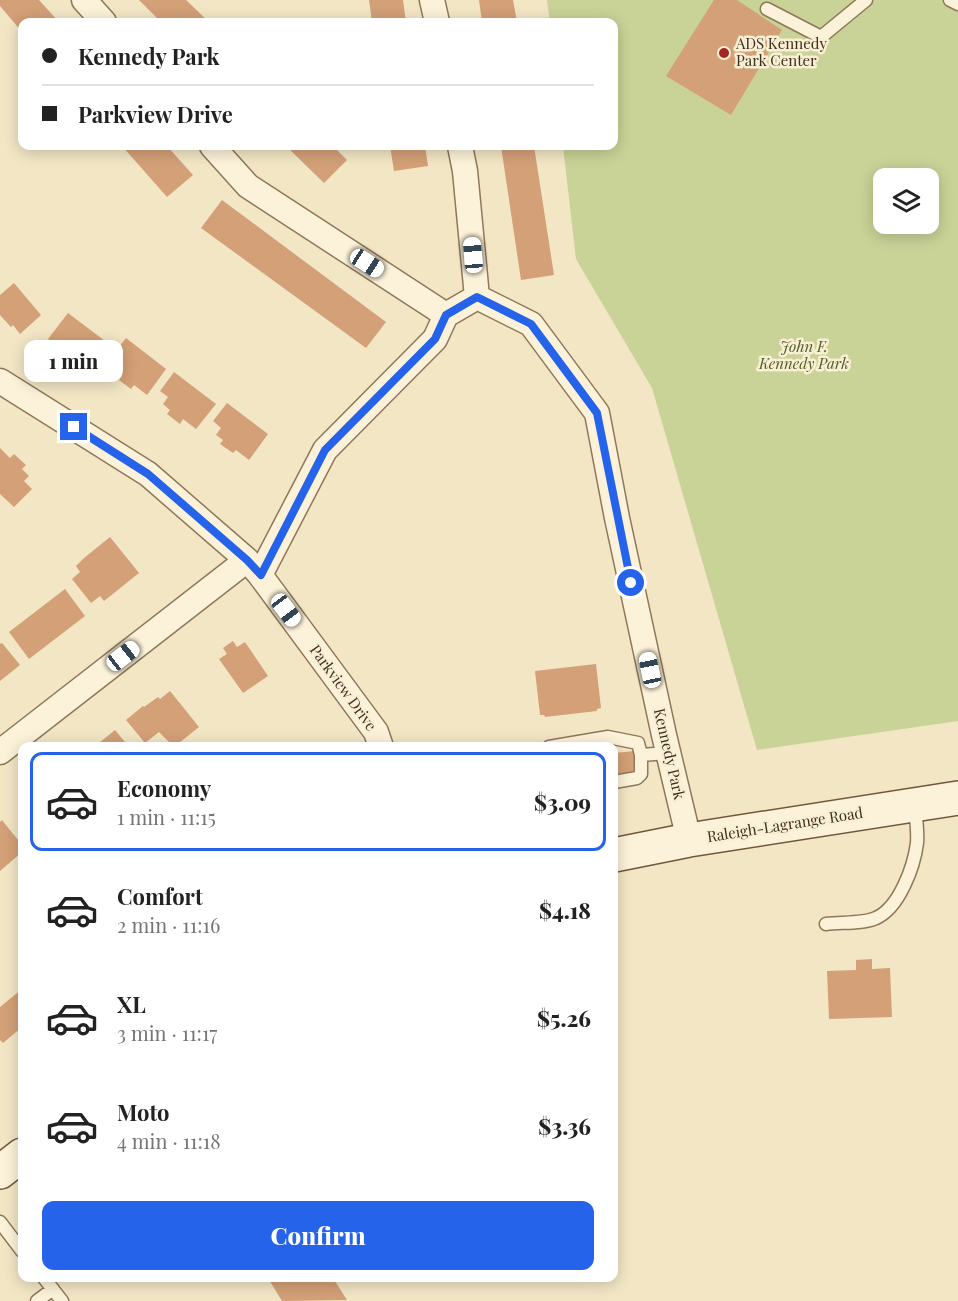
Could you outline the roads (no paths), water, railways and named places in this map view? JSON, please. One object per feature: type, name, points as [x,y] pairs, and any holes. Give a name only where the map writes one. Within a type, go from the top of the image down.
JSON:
[{"type":"main road","name":"Raleigh-Lagrange Road","points":[[618,854],[689,840],[958,798]]},
{"type":"main road","points":[[0,1172],[18,1158]]},
{"type":"street","points":[[84,0],[100,18]]},
{"type":"street","points":[[432,0],[436,18]]},
{"type":"street","points":[[216,150],[248,186],[446,315]]},
{"type":"street","points":[[0,752],[254,568],[325,450],[435,339],[446,315],[477,297],[465,171],[461,150]]},
{"type":"street","name":"Kennedy Park","points":[[477,297],[531,324],[597,413],[617,518],[689,840]]},
{"type":"street","name":"Parkview Drive","points":[[0,381],[148,474],[254,568],[376,732],[379,742]]},
{"type":"lane","points":[[767,9],[821,37],[866,0]]},
{"type":"lane","points":[[950,0],[958,4]]},
{"type":"lane","points":[[618,742],[638,743],[641,755],[641,774],[637,778],[618,781]]},
{"type":"lane","points":[[641,755],[668,753]]},
{"type":"lane","points":[[826,924],[874,919],[886,913],[904,888],[913,861],[917,842],[915,805]]},
{"type":"lane","points":[[0,1222],[18,1246]]},
{"type":"lane","points":[[47,1282],[62,1301]]},
{"type":"lane","points":[[37,1301],[53,1289]]},
{"type":"place","name":"ADS Kennedy Park Center","points":[[724,53]]},
{"type":"park label","name":"John F. Kennedy Park","points":[[804,356]]}]
